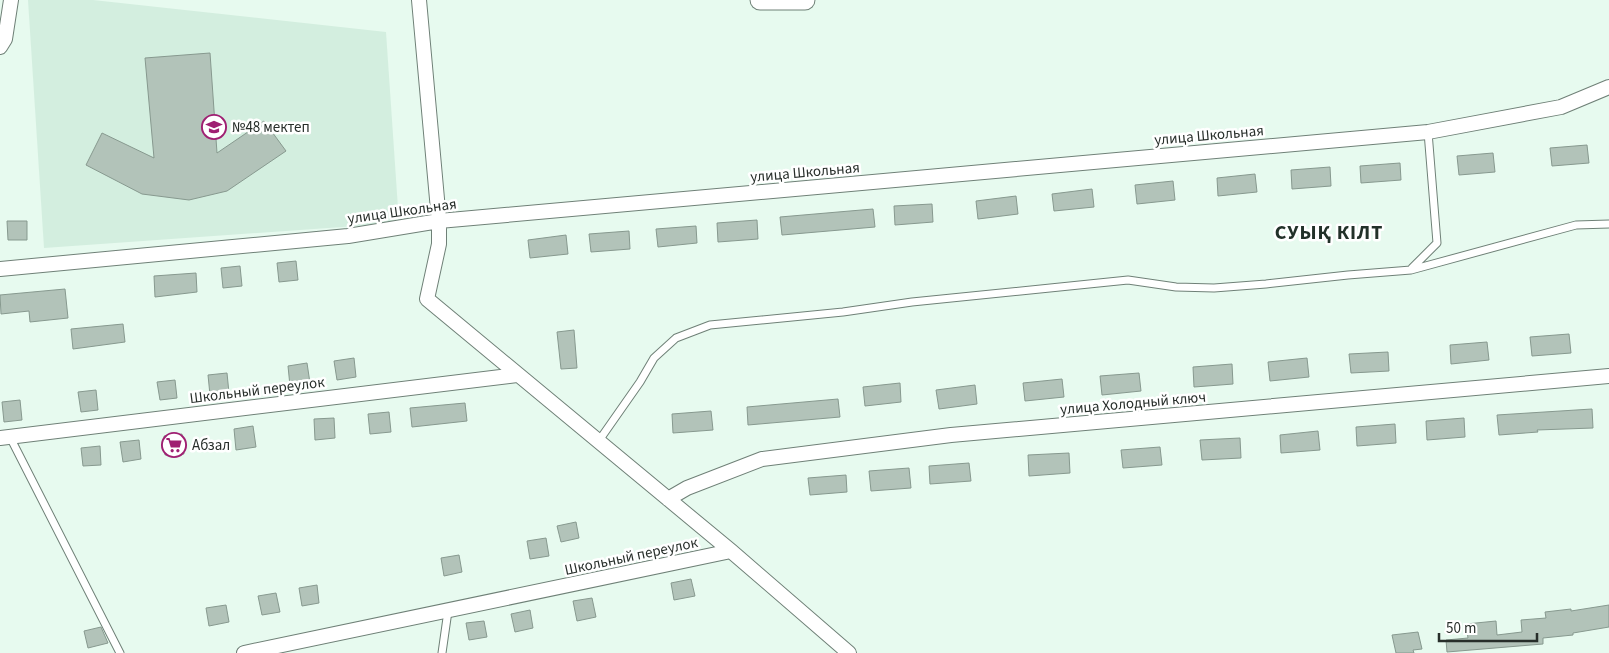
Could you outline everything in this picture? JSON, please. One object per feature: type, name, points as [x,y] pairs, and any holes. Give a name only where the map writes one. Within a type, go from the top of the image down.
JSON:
[{"type":"street","points":[[0,47],[5,39],[11,0]]},
{"type":"street","points":[[419,0],[439,221],[439,244],[427,299],[732,551],[849,653]]},
{"type":"street","points":[[760,0],[805,0]]},
{"type":"street","name":"улица Школьная","points":[[0,269],[348,236],[439,221],[1428,132],[1561,108],[1609,87]]},
{"type":"street","name":"Школьный переулок","points":[[5,438],[517,375]]},
{"type":"street","name":"улица Холодный ключ","points":[[668,499],[687,488],[762,459],[961,434],[1609,376]]},
{"type":"street","name":"Школьный переулок","points":[[244,653],[732,551]]},
{"type":"lane","points":[[1411,270],[1438,243],[1428,132]]},
{"type":"lane","points":[[598,442],[640,382],[654,358],[676,338],[710,325],[1128,280],[1176,287],[1214,288],[1411,270],[1576,225],[1609,224]]},
{"type":"lane","points":[[5,438],[120,653]]},
{"type":"lane","points":[[442,653],[448,611]]},
{"type":"shaded area","name":"№48 мектеп","points":[[28,0],[93,0],[386,32],[399,223],[44,248]]},
{"type":"building","points":[[210,53],[217,153],[264,121],[286,151],[227,191],[189,200],[142,194],[86,165],[102,133],[154,158],[145,58]]},
{"type":"building","points":[[1587,145],[1589,163],[1552,166],[1550,148]]},
{"type":"building","points":[[1493,153],[1495,172],[1459,175],[1457,156]]},
{"type":"building","points":[[1400,163],[1401,180],[1361,183],[1360,166]]},
{"type":"building","points":[[1330,167],[1331,186],[1292,189],[1291,170]]},
{"type":"building","points":[[1255,174],[1257,192],[1218,196],[1217,178]]},
{"type":"building","points":[[1173,181],[1175,200],[1137,204],[1135,185]]},
{"type":"building","points":[[1092,189],[1094,207],[1054,211],[1052,194]]},
{"type":"building","points":[[1016,196],[1018,214],[978,219],[976,201]]},
{"type":"building","points":[[932,204],[933,222],[895,225],[894,206]]},
{"type":"building","points":[[873,209],[875,227],[782,235],[780,217]]},
{"type":"building","points":[[757,220],[758,239],[718,242],[717,223]]},
{"type":"building","points":[[7,221],[27,221],[27,240],[8,240]]},
{"type":"building","points":[[696,226],[697,243],[658,247],[656,229]]},
{"type":"building","points":[[629,231],[630,249],[591,252],[589,234]]},
{"type":"building","points":[[566,235],[568,254],[530,258],[528,240]]},
{"type":"building","points":[[296,261],[298,280],[279,282],[277,263]]},
{"type":"building","points":[[240,266],[242,286],[223,288],[221,268]]},
{"type":"building","points":[[196,273],[197,292],[155,297],[154,276]]},
{"type":"building","points":[[65,289],[68,318],[30,322],[29,311],[1,314],[0,295]]},
{"type":"building","points":[[123,324],[125,342],[73,349],[71,329]]},
{"type":"building","points":[[574,330],[577,368],[561,369],[557,332]]},
{"type":"building","points":[[1569,334],[1571,353],[1532,356],[1530,337]]},
{"type":"building","points":[[1487,342],[1489,360],[1451,364],[1450,345]]},
{"type":"building","points":[[1388,352],[1389,371],[1351,373],[1349,354]]},
{"type":"building","points":[[354,358],[356,377],[337,380],[334,361]]},
{"type":"building","points":[[1307,358],[1309,377],[1270,381],[1268,362]]},
{"type":"building","points":[[307,363],[310,383],[290,386],[288,366]]},
{"type":"building","points":[[1232,364],[1233,384],[1194,387],[1193,367]]},
{"type":"building","points":[[227,373],[229,393],[210,395],[208,375]]},
{"type":"building","points":[[1139,373],[1141,391],[1102,395],[1100,376]]},
{"type":"building","points":[[1062,379],[1064,397],[1025,401],[1023,383]]},
{"type":"building","points":[[175,380],[177,398],[160,400],[157,382]]},
{"type":"building","points":[[900,383],[901,402],[865,406],[863,387]]},
{"type":"building","points":[[975,385],[977,404],[939,409],[936,390]]},
{"type":"building","points":[[96,390],[98,410],[81,412],[78,392]]},
{"type":"building","points":[[838,399],[840,417],[748,425],[747,407]]},
{"type":"building","points":[[20,400],[22,420],[4,422],[2,402]]},
{"type":"building","points":[[465,403],[467,421],[412,427],[410,408]]},
{"type":"building","points":[[1592,409],[1593,428],[1537,430],[1538,432],[1499,435],[1497,415]]},
{"type":"building","points":[[711,411],[713,430],[673,433],[672,414]]},
{"type":"building","points":[[389,412],[391,432],[370,434],[368,414]]},
{"type":"building","points":[[334,418],[335,438],[315,440],[314,419]]},
{"type":"building","points":[[1464,418],[1465,437],[1427,440],[1426,421]]},
{"type":"building","points":[[1395,424],[1396,443],[1357,446],[1356,427]]},
{"type":"building","points":[[253,426],[256,447],[236,450],[234,429]]},
{"type":"building","points":[[1318,431],[1320,450],[1281,453],[1280,435]]},
{"type":"building","name":"Абзал","points":[[182,434],[184,454],[165,455],[164,436]]},
{"type":"building","points":[[1240,438],[1241,458],[1202,460],[1200,440]]},
{"type":"building","points":[[139,440],[141,459],[123,462],[120,442]]},
{"type":"building","points":[[100,446],[101,465],[83,466],[81,448]]},
{"type":"building","points":[[1160,447],[1162,465],[1123,468],[1121,450]]},
{"type":"building","points":[[1069,453],[1070,473],[1029,476],[1028,455]]},
{"type":"building","points":[[969,463],[971,481],[930,484],[929,466]]},
{"type":"building","points":[[909,468],[911,488],[871,491],[869,471]]},
{"type":"building","points":[[846,475],[847,492],[810,495],[808,478]]},
{"type":"building","points":[[576,522],[579,538],[561,542],[557,526]]},
{"type":"building","points":[[546,538],[549,556],[530,559],[527,541]]},
{"type":"building","points":[[459,555],[462,572],[444,576],[441,558]]},
{"type":"building","points":[[691,579],[695,596],[674,600],[671,583]]},
{"type":"building","points":[[317,585],[319,603],[302,606],[299,588]]},
{"type":"building","points":[[276,593],[280,612],[262,615],[258,596]]},
{"type":"building","points":[[592,598],[596,617],[577,621],[573,601]]},
{"type":"building","points":[[226,605],[229,622],[209,626],[206,608]]},
{"type":"building","points":[[1609,605],[1609,627],[1573,633],[1573,635],[1543,638],[1543,644],[1447,652],[1446,640],[1468,638],[1466,624],[1496,621],[1497,635],[1522,632],[1521,620],[1546,618],[1545,612],[1571,609],[1571,611]]},
{"type":"building","points":[[530,610],[533,628],[515,632],[511,614]]},
{"type":"building","points":[[484,621],[487,637],[469,640],[466,623]]},
{"type":"building","points":[[101,627],[108,643],[88,648],[84,631]]},
{"type":"building","points":[[1418,632],[1422,649],[1413,650],[1414,653],[1396,653],[1392,635]]},
{"type":"place","name":"№48 мектеп","points":[[214,127]]},
{"type":"place","name":"Абзал","points":[[174,445]]},
{"type":"district","name":"СУЫҚ КІЛТ","points":[[1329,232]]}]
